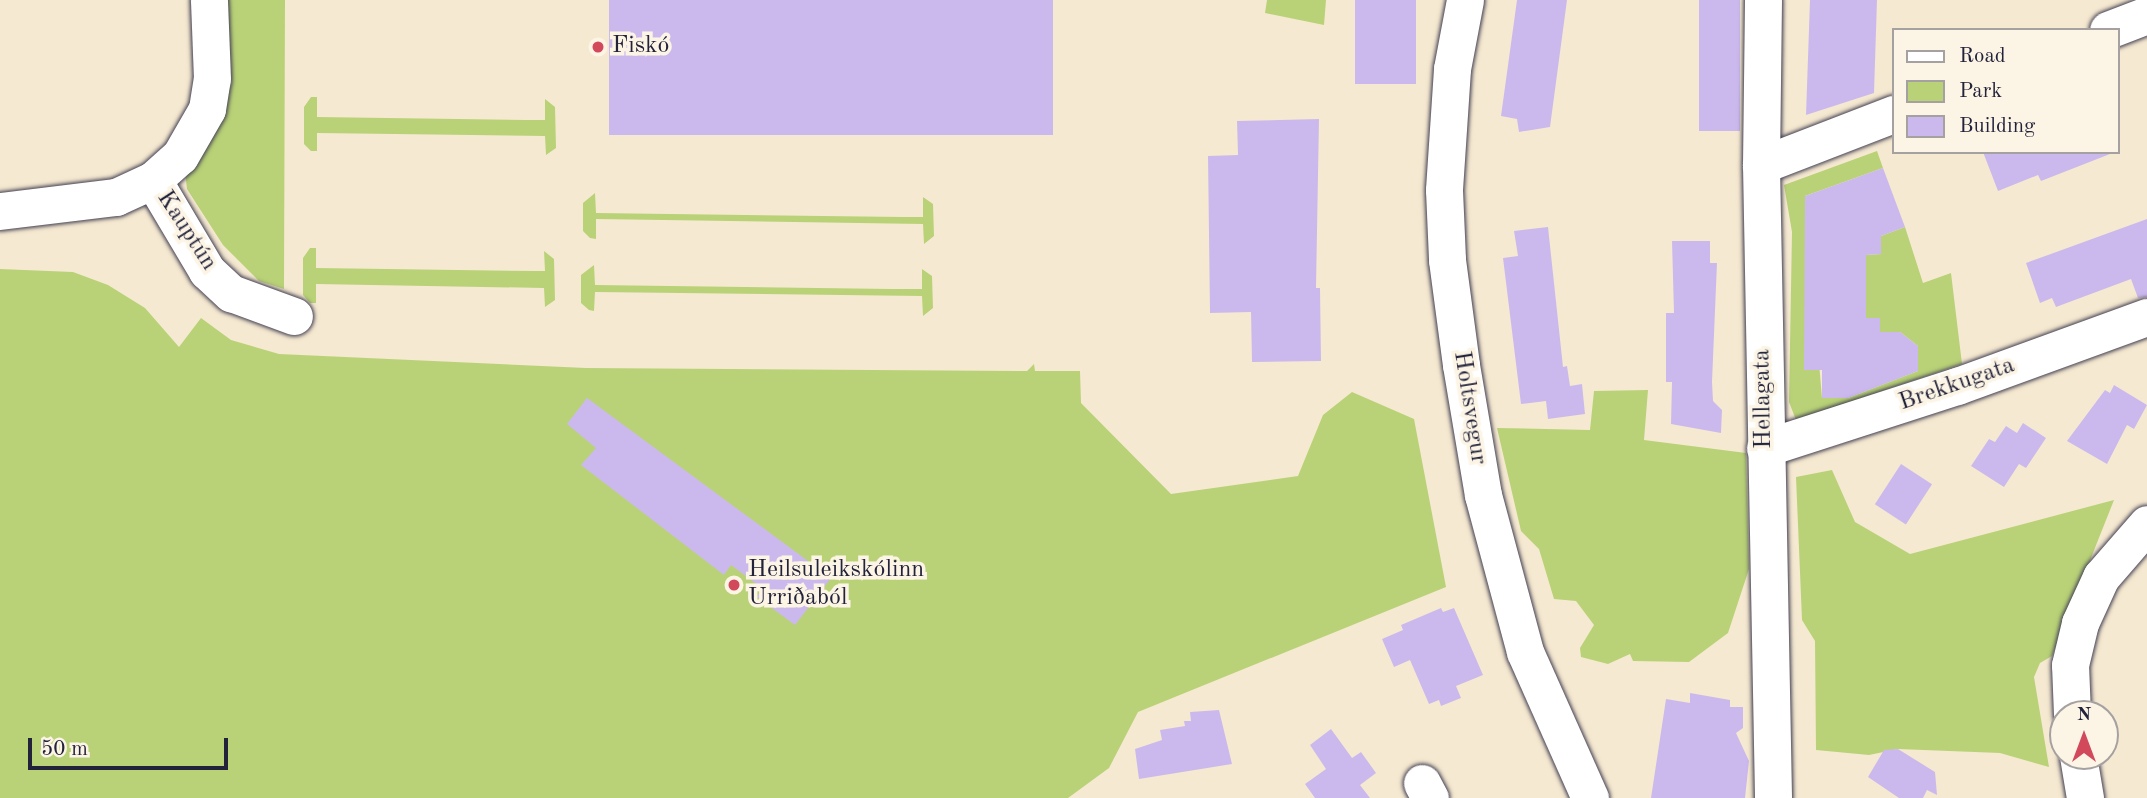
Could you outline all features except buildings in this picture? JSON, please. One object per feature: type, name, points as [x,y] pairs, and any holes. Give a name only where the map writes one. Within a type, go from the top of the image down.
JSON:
[{"type":"street","name":"Kauptún","points":[[15,211],[116,197],[153,180],[180,156],[207,109],[212,79],[209,0]]},
{"type":"street","name":"Holtsvegur","points":[[1465,0],[1452,69],[1444,190],[1447,260],[1461,365],[1483,495],[1525,652],[1590,798]]},
{"type":"street","name":"Hellagata","points":[[1763,0],[1760,165],[1773,798]]},
{"type":"street","points":[[2113,28],[2147,15]]},
{"type":"street","points":[[1760,165],[1892,114]]},
{"type":"street","name":"Kauptún","points":[[153,180],[207,271],[231,293],[294,316]]},
{"type":"street","name":"Brekkugata","points":[[1765,448],[1957,386],[2147,317]]},
{"type":"street","points":[[2070,700],[2068,687],[2080,623],[2101,577],[2147,524]]},
{"type":"street","points":[[2080,770],[2085,798]]},
{"type":"green space","points":[[227,0],[285,0],[284,289],[259,281],[223,245],[187,189],[185,171],[222,115],[231,69]]},
{"type":"green space","points":[[1267,0],[1326,0],[1324,25],[1265,13]]},
{"type":"green space","points":[[311,97],[317,97],[317,117],[526,120],[545,120],[545,99],[555,107],[556,148],[546,155],[545,136],[317,133],[317,151],[311,151],[304,144],[304,107]]},
{"type":"green space","points":[[1877,151],[1883,168],[1805,196],[1822,398],[1848,398],[1918,371],[1918,346],[1900,332],[1880,332],[1880,318],[1866,318],[1866,255],[1881,254],[1881,236],[1905,227],[1923,283],[1951,273],[1962,364],[1796,420],[1789,402],[1792,232],[1784,185]]},
{"type":"green space","points":[[595,193],[596,213],[903,217],[923,217],[923,197],[933,204],[934,236],[924,244],[923,224],[596,219],[596,239],[590,238],[583,231],[583,203]]},
{"type":"green space","points":[[310,248],[316,248],[316,268],[535,271],[545,271],[544,251],[554,259],[555,300],[545,307],[544,288],[316,284],[316,303],[310,303],[303,295],[303,258]]},
{"type":"green space","points":[[594,265],[595,285],[892,289],[922,289],[922,269],[932,276],[933,308],[923,316],[922,296],[595,292],[594,311],[581,303],[581,275]]},
{"type":"green space","points":[[0,269],[73,272],[108,285],[145,308],[179,347],[201,318],[231,340],[279,354],[586,368],[1027,371],[1034,364],[1035,371],[1080,371],[1081,403],[1171,494],[1298,476],[1323,415],[1352,392],[1414,419],[1446,587],[1138,712],[1109,768],[1068,798],[0,798]]},
{"type":"green space","points":[[1648,390],[1644,440],[1746,453],[1749,569],[1728,633],[1689,662],[1633,661],[1630,654],[1608,664],[1581,657],[1580,648],[1594,625],[1576,601],[1554,599],[1539,549],[1521,531],[1497,428],[1590,430],[1594,391]]},
{"type":"green space","points":[[1832,470],[1855,522],[1910,554],[2114,500],[2052,656],[2040,663],[2034,677],[2049,767],[2000,753],[1898,749],[1869,755],[1816,750],[1815,641],[1802,620],[1796,477]]},
{"type":"place","name":"Fiskó","points":[[598,47]]},
{"type":"place","name":"Heilsuleikskólinn Urriðaból","points":[[734,585]]}]
